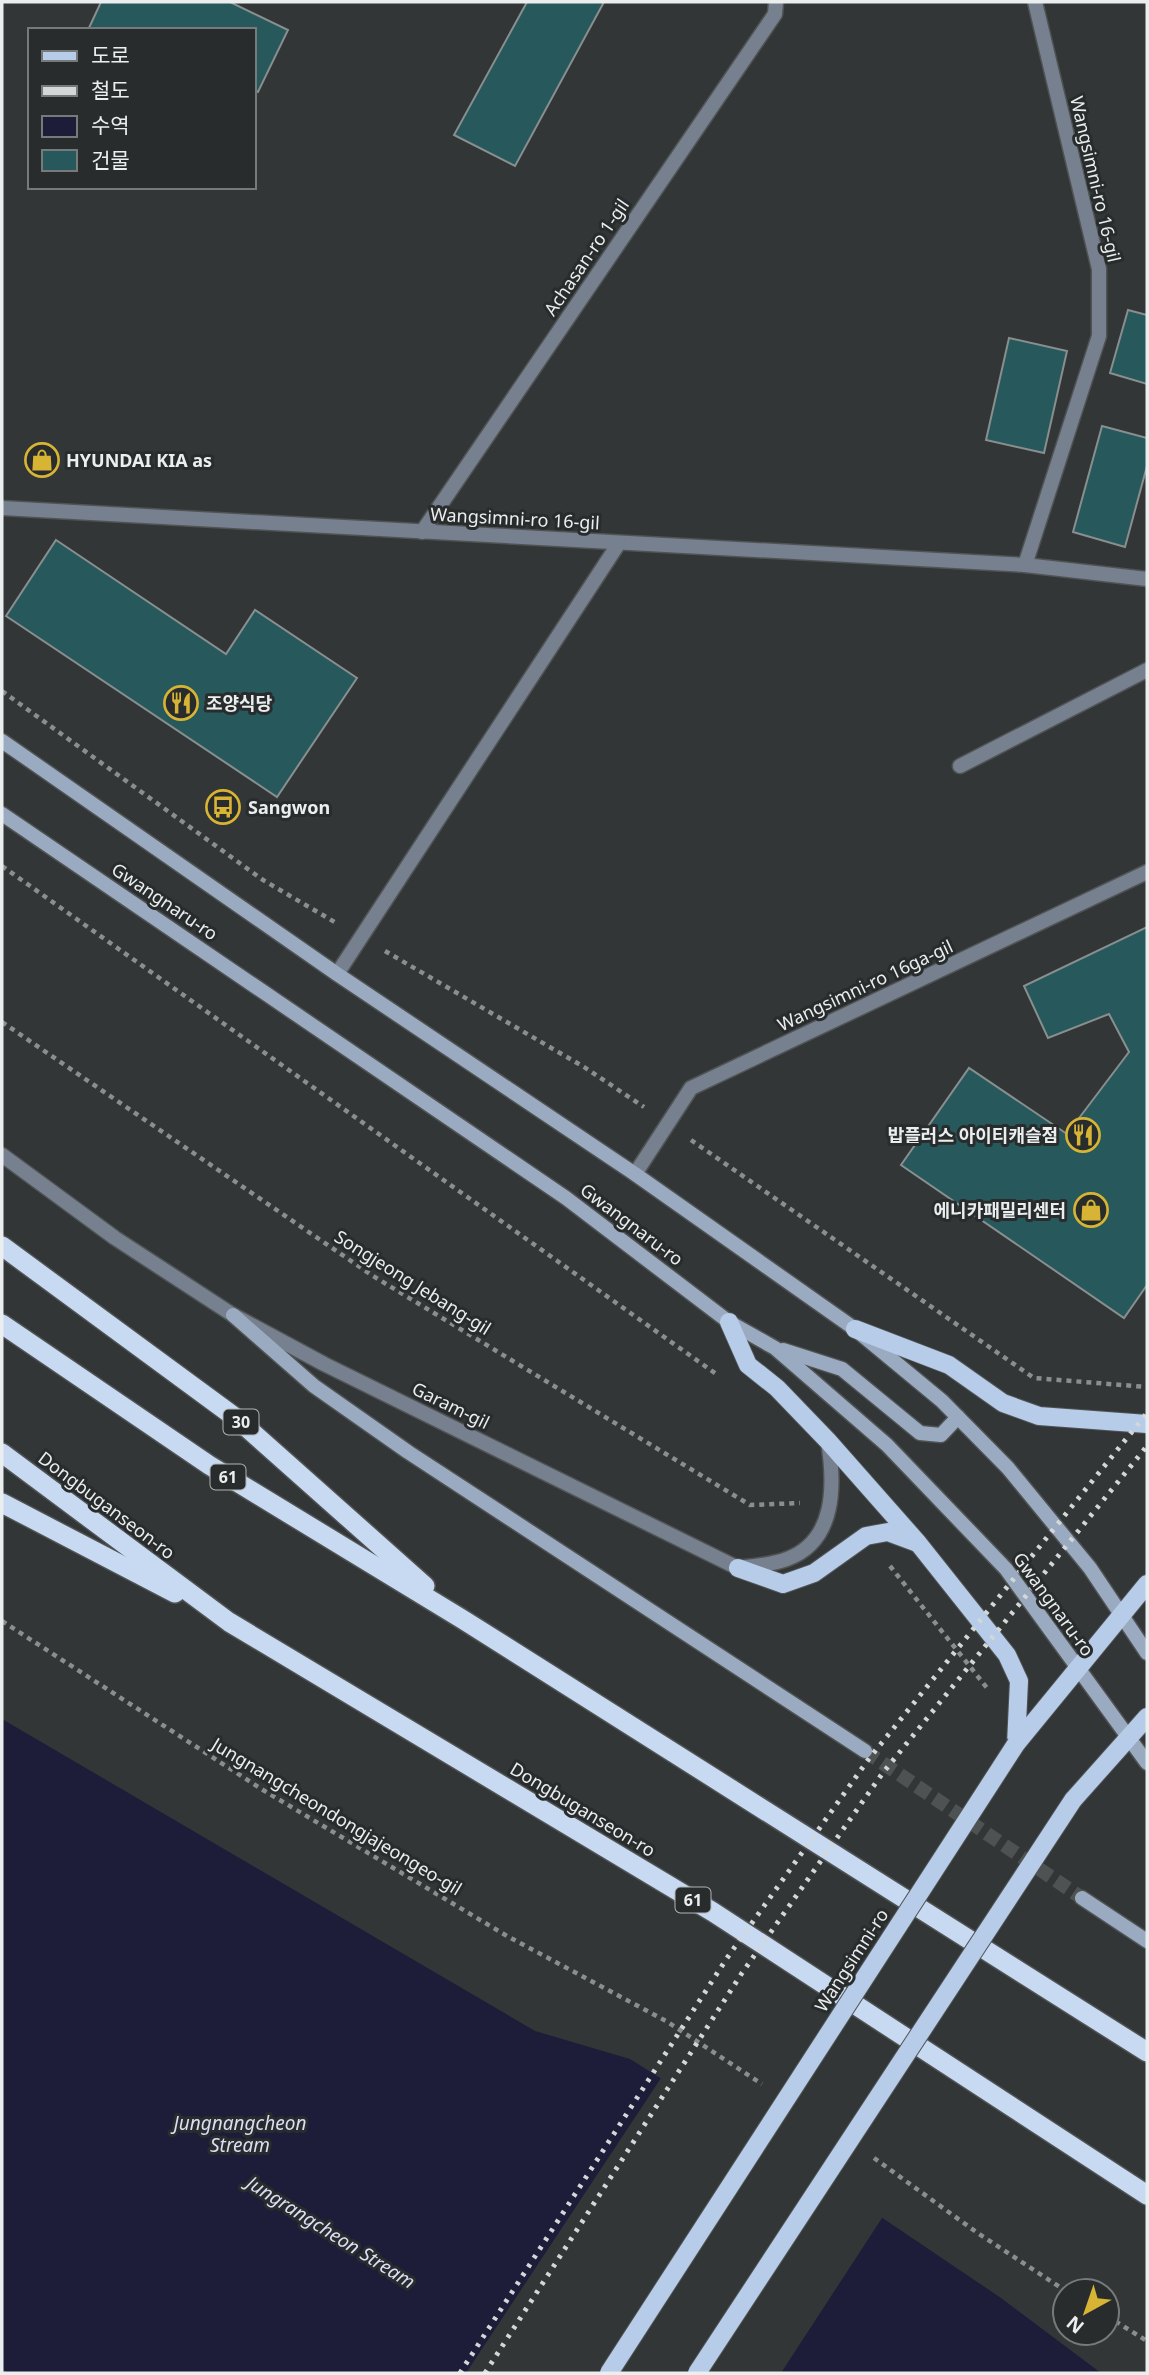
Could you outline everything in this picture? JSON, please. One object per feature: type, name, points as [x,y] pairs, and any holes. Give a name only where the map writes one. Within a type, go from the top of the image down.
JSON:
[{"type":"highway","name":"30","points":[[2,1245],[236,1418],[463,1619]]},
{"type":"highway","name":"61","points":[[2,1324],[209,1465],[463,1619],[1147,2052]]},
{"type":"highway","name":"Dongbuganseon-ro","points":[[2,1453],[229,1622],[713,1912],[1147,2195]]},
{"type":"highway","points":[[2,1503],[229,1622]]},
{"type":"main road","points":[[2,741],[337,974],[635,1174],[855,1329],[958,1417],[1054,1522],[1147,1653]]},
{"type":"main road","name":"Gwangnaru-ro","points":[[2,814],[566,1198],[730,1322],[775,1348],[887,1445],[947,1504],[1006,1569],[1147,1763]]},
{"type":"main road","points":[[233,1315],[314,1386],[408,1452],[865,1751]]},
{"type":"main road","points":[[730,1322],[748,1365],[777,1388],[828,1441],[918,1543],[1007,1655],[1019,1681],[1016,1744]]},
{"type":"main road","points":[[855,1329],[949,1365],[1003,1403],[1039,1416],[1147,1424]]},
{"type":"main road","points":[[775,1348],[842,1369],[920,1433],[941,1435],[958,1417]]},
{"type":"main road","points":[[738,1568],[783,1584],[798,1581],[866,1536],[888,1532],[918,1543]]},
{"type":"main road","name":"Wangsimni-ro","points":[[609,2373],[1016,1744],[1147,1584]]},
{"type":"main road","points":[[696,2373],[1073,1800],[1147,1717]]},
{"type":"main road","points":[[1082,1898],[1147,1941]]},
{"type":"street","name":"Achasan-ro 1-gil","points":[[422,532],[775,14],[776,2]]},
{"type":"street","name":"Wangsimni-ro 16-gil","points":[[1025,565],[1099,336],[1099,269],[1035,2]]},
{"type":"street","name":"Wangsimni-ro 16-gil","points":[[2,508],[1025,565],[1147,579]]},
{"type":"street","points":[[337,974],[619,543]]},
{"type":"street","points":[[960,766],[1147,670]]},
{"type":"street","name":"Wangsimni-ro 16ga-gil","points":[[635,1174],[691,1088],[1147,872]]},
{"type":"street","name":"Garam-gil","points":[[2,1155],[116,1238],[233,1315],[324,1364],[738,1568]]},
{"type":"street","points":[[738,1568],[785,1560],[801,1553],[827,1522],[834,1473],[828,1441]]},
{"type":"path","points":[[2,691],[263,880],[584,1067],[1034,1378],[1147,1387]]},
{"type":"path","points":[[2,866],[729,1383]]},
{"type":"path","name":"Songjeong Jebang-gil","points":[[2,1022],[373,1276],[750,1505],[800,1503],[831,1492]]},
{"type":"path","points":[[866,1536],[989,1691]]},
{"type":"path","name":"Jungnangcheondongjajeongeo-gil","points":[[2,1621],[263,1790],[507,1936],[666,2021]]},
{"type":"path","points":[[897,2173],[1000,2249],[1051,2281]]},
{"type":"path","points":[[1121,2325],[1147,2341]]},
{"type":"water","name":"Jungnangcheon Stream","points":[[2,1719],[535,2031],[630,2059],[878,2215],[1001,2298],[1051,2336],[1051,2347],[1066,2347],[1101,2373],[9,2373],[2,2369]]},
{"type":"pier","points":[[663,2075],[884,2215],[781,2373],[466,2373]]},
{"type":"building","points":[[101,2],[230,2],[288,30],[258,92],[256,28],[89,28]]},
{"type":"building","points":[[527,2],[604,2],[515,166],[454,135]]},
{"type":"building","points":[[1128,310],[1147,315],[1147,384],[1110,373]]},
{"type":"building","points":[[1009,338],[1067,351],[1044,453],[986,440]]},
{"type":"building","points":[[1102,426],[1147,438],[1147,466],[1125,547],[1073,532]]},
{"type":"building","points":[[56,540],[226,654],[255,610],[357,678],[277,797],[6,616]]},
{"type":"building","points":[[1147,927],[1147,1285],[1124,1318],[901,1165],[969,1068],[1067,1134],[1129,1052],[1109,1014],[1048,1038],[1024,986]]},
{"type":"tunnel","points":[[865,1751],[1082,1898]]},
{"type":"railway","points":[[460,2373],[727,1958],[868,1760],[1147,1413]]},
{"type":"railway","points":[[485,2373],[742,1973],[882,1774],[1147,1446]]},
{"type":"place","name":"HYUNDAI KIA as","points":[[42,460]]},
{"type":"place","name":"조양식당","points":[[181,703]]},
{"type":"place","name":"Sangwon","points":[[223,807]]},
{"type":"place","name":"밥플러스 아이티캐슬점","points":[[1083,1135]]},
{"type":"place","name":"에니카패밀리센터","points":[[1091,1210]]},
{"type":"water label","name":"Jungrangcheon Stream","points":[[331,2232]]}]
